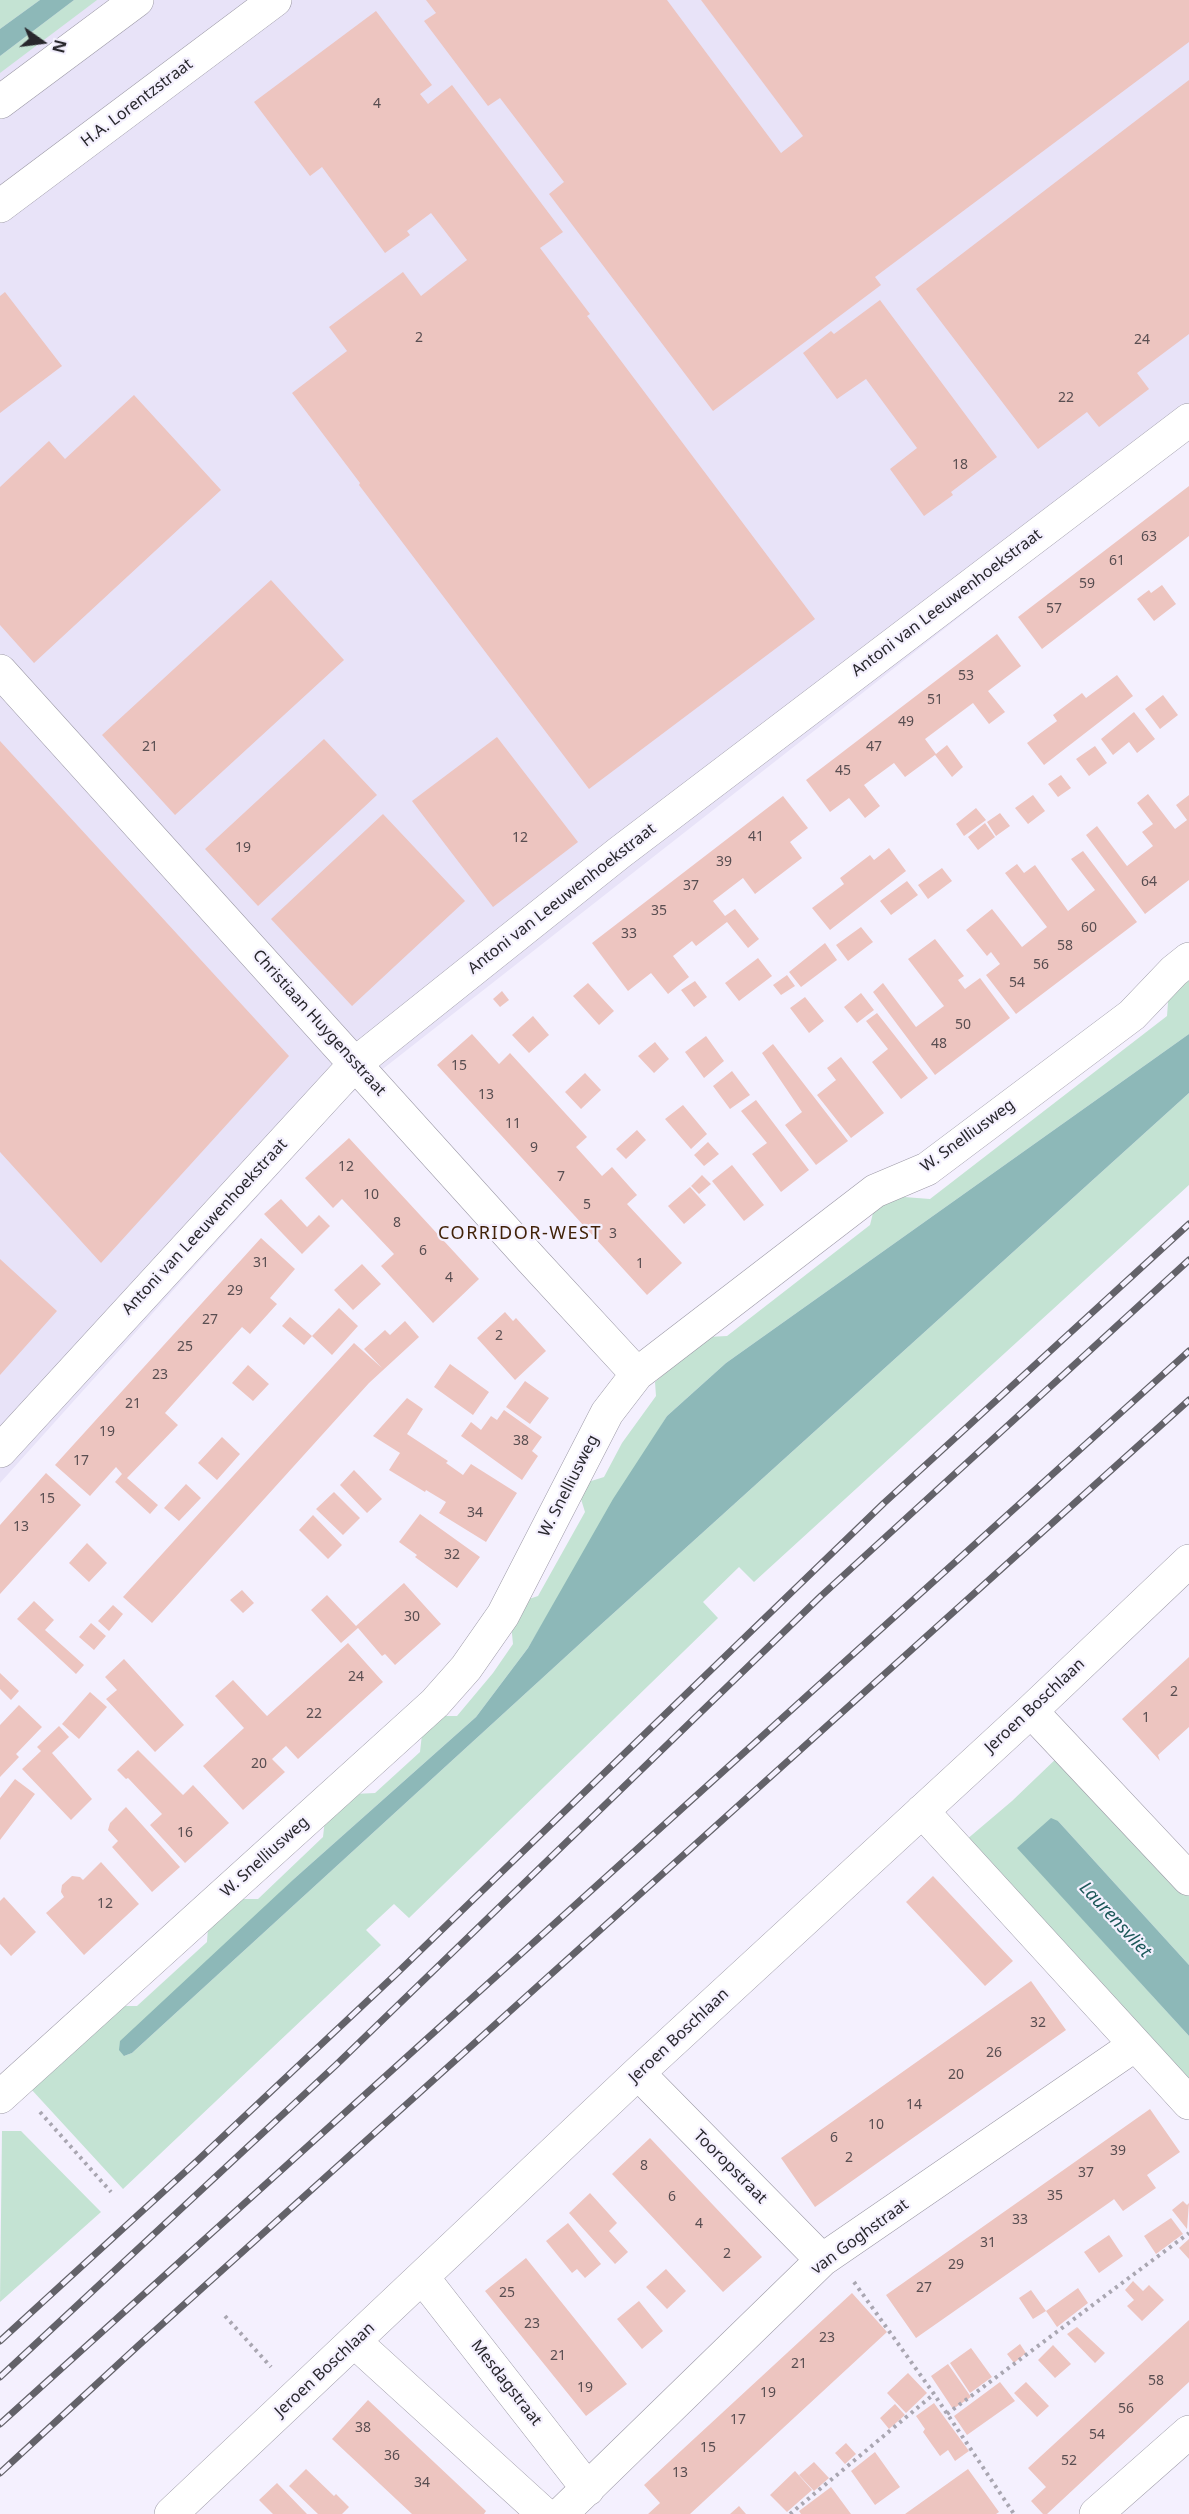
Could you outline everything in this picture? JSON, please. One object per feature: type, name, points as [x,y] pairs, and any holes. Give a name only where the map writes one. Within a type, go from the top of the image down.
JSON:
[{"type":"street","points":[[0,102],[137,0]]},
{"type":"street","name":"H.A. Lorentzstraat","points":[[0,206],[275,0]]},
{"type":"street","name":"Antoni van Leeuwenhoekstraat","points":[[0,1451],[356,1063],[618,853],[1189,420]]},
{"type":"street","name":"Christiaan Huygensstraat","points":[[0,671],[637,1374]]},
{"type":"street","name":"W. Snelliusweg","points":[[7,2090],[435,1703],[466,1668],[502,1615],[607,1413],[637,1374],[875,1191],[927,1169],[1132,1014],[1189,959]]},
{"type":"street","name":"Jeroen Boschlaan","points":[[171,2514],[638,2073],[1031,1711],[1189,1561]]},
{"type":"street","points":[[1031,1711],[1189,1879]]},
{"type":"street","points":[[922,1812],[1189,2103]]},
{"type":"street","name":"van Goghstraat","points":[[569,2507],[828,2257],[1135,2045]]},
{"type":"street","name":"Tooropstraat","points":[[638,2073],[828,2257]]},
{"type":"street","name":"Mesdagstraat","points":[[423,2278],[569,2507]]},
{"type":"street","points":[[355,2342],[569,2507]]},
{"type":"street","points":[[1096,2514],[1189,2432]]},
{"type":"path","points":[[7,2090],[111,2192]]},
{"type":"path","points":[[947,2414],[1189,2233]]},
{"type":"path","points":[[828,2257],[934,2394],[1014,2514]]},
{"type":"path","points":[[225,2316],[298,2396]]},
{"type":"path","points":[[790,2514],[934,2394]]},
{"type":"shaded area","points":[[0,0],[40,0],[0,29]]},
{"type":"shaded area","points":[[17,0],[1189,0],[1189,437],[347,1097],[0,1483],[0,13]]},
{"type":"shaded area","points":[[74,0],[97,0],[0,73],[0,56]]},
{"type":"shaded area","points":[[1189,975],[1189,1034],[726,1363],[667,1416],[528,1648],[476,1717],[295,1878],[124,2056],[132,2053],[596,1629],[1189,1093],[1189,1185],[754,1582],[739,1567],[703,1602],[718,1618],[409,1918],[394,1904],[366,1930],[381,1945],[123,2189],[31,2089],[121,2006],[137,2006],[207,1942],[208,1927],[237,1899],[258,1899],[323,1837],[325,1819],[354,1794],[375,1793],[420,1752],[422,1734],[440,1716],[457,1716],[493,1673],[513,1644],[511,1624],[523,1601],[538,1596],[585,1512],[580,1496],[588,1482],[604,1477],[622,1443],[656,1396],[655,1382],[707,1337],[727,1336],[870,1225],[874,1209],[891,1196],[930,1199],[1167,1016],[1169,989]]},
{"type":"shaded area","points":[[1061,1754],[1189,1895],[1189,1965],[1058,1821],[1018,1848],[1189,2036],[1189,2081],[966,1840],[1012,1801]]},
{"type":"shaded area","points":[[2,2131],[21,2131],[101,2212],[0,2302]]},
{"type":"water","points":[[40,0],[74,0],[0,56],[0,29]]},
{"type":"water","points":[[1189,1034],[1189,1093],[596,1629],[132,2053],[124,2056],[119,2050],[120,2041],[295,1878],[476,1717],[528,1648],[613,1499],[667,1416],[726,1363]]},
{"type":"water","name":"Laurensvliet","points":[[1051,1818],[1058,1821],[1189,1965],[1189,2036],[1017,1848]]},
{"type":"building","points":[[426,0],[667,0],[781,153],[803,136],[701,0],[1189,0],[1189,42],[875,277],[881,285],[713,411],[549,194],[564,182],[500,98],[488,106],[424,21],[436,13]]},
{"type":"building","points":[[376,11],[432,85],[420,94],[428,104],[452,85],[563,232],[540,248],[590,314],[587,316],[815,619],[589,789],[292,393],[347,351],[329,327],[403,272],[421,296],[467,260],[431,213],[407,231],[410,235],[385,253],[322,167],[310,176],[254,102]]},
{"type":"building","points":[[1189,80],[1189,334],[1137,373],[1149,389],[1099,427],[1087,412],[1038,449],[916,289]]},
{"type":"building","points":[[5,292],[62,366],[0,413],[0,296]]},
{"type":"building","points":[[880,300],[997,457],[951,492],[953,495],[924,516],[890,469],[917,448],[866,379],[837,399],[803,353],[831,331],[834,334]]},
{"type":"building","points":[[134,395],[221,490],[34,663],[0,625],[0,487],[49,441],[65,459]]},
{"type":"building","points":[[1189,486],[1189,536],[1042,649],[1018,617]]},
{"type":"building","points":[[271,580],[344,660],[175,815],[102,735]]},
{"type":"building","points":[[1162,585],[1176,604],[1154,621],[1137,599],[1149,590],[1151,593]]},
{"type":"building","points":[[997,634],[1021,666],[988,691],[1005,712],[989,724],[973,703],[925,739],[936,754],[947,745],[963,767],[952,777],[935,755],[905,777],[894,763],[864,785],[880,806],[865,818],[849,798],[830,812],[806,780]]},
{"type":"building","points":[[1117,675],[1133,696],[1044,765],[1027,743],[1057,721],[1053,715],[1082,693],[1086,698]]},
{"type":"building","points":[[1163,695],[1178,715],[1160,729],[1145,709]]},
{"type":"building","points":[[1134,712],[1155,739],[1137,753],[1129,742],[1113,755],[1101,739]]},
{"type":"building","points":[[497,737],[578,842],[493,907],[412,801]]},
{"type":"building","points":[[324,739],[377,795],[258,906],[205,849]]},
{"type":"building","points":[[0,741],[289,1056],[101,1263],[0,1152]]},
{"type":"building","points":[[1095,746],[1107,763],[1089,776],[1076,759]]},
{"type":"building","points":[[1061,775],[1071,788],[1058,797],[1048,784]]},
{"type":"building","points":[[1148,794],[1175,829],[1187,820],[1176,805],[1189,795],[1189,880],[1145,914],[1086,835],[1097,826],[1127,866],[1153,846],[1142,832],[1153,824],[1137,803]]},
{"type":"building","points":[[1033,795],[1045,811],[1028,824],[1015,808]]},
{"type":"building","points":[[783,796],[808,828],[790,842],[802,858],[755,894],[743,878],[713,901],[725,916],[735,909],[759,939],[748,948],[727,922],[696,946],[692,941],[673,956],[689,977],[668,994],[651,973],[628,991],[592,943]]},
{"type":"building","points":[[976,808],[986,820],[964,836],[956,824]]},
{"type":"building","points":[[1000,813],[1010,826],[996,836],[987,822]]},
{"type":"building","points":[[383,814],[465,901],[352,1006],[271,919]]},
{"type":"building","points":[[985,823],[995,837],[978,850],[968,837]]},
{"type":"building","points":[[889,848],[906,871],[830,930],[812,908],[844,884],[840,878],[870,855],[874,860]]},
{"type":"building","points":[[1083,851],[1137,922],[1016,1014],[986,975],[1000,964],[991,952],[987,956],[966,930],[992,909],[1022,947],[1047,927],[1005,873],[1017,864],[1024,873],[1035,865],[1068,911],[1095,890],[1071,859]]},
{"type":"building","points":[[942,868],[952,881],[928,899],[918,885]]},
{"type":"building","points":[[907,881],[918,895],[891,915],[880,901]]},
{"type":"building","points":[[861,927],[873,942],[848,961],[836,945]]},
{"type":"building","points":[[935,939],[964,976],[958,980],[965,989],[980,978],[1010,1018],[935,1075],[873,992],[883,983],[916,1027],[944,1006],[908,959]]},
{"type":"building","points":[[825,943],[837,960],[801,987],[789,972]]},
{"type":"building","points":[[758,958],[772,976],[739,1001],[725,983]]},
{"type":"building","points":[[787,975],[795,986],[781,995],[773,985]]},
{"type":"building","points":[[695,981],[707,997],[694,1007],[681,990]]},
{"type":"building","points":[[588,983],[614,1011],[599,1025],[573,996]]},
{"type":"building","points":[[502,991],[509,1000],[500,1007],[493,999]]},
{"type":"building","points":[[861,993],[874,1010],[857,1023],[844,1007]]},
{"type":"building","points":[[805,997],[824,1021],[809,1033],[790,1008]]},
{"type":"building","points":[[877,1013],[928,1078],[901,1099],[872,1062],[888,1049],[866,1021]]},
{"type":"building","points":[[533,1016],[549,1035],[529,1053],[512,1035]]},
{"type":"building","points":[[472,1034],[499,1064],[510,1053],[587,1137],[576,1147],[602,1176],[612,1167],[637,1195],[627,1204],[682,1263],[647,1295],[437,1065]]},
{"type":"building","points":[[706,1036],[724,1061],[704,1078],[685,1052]]},
{"type":"building","points":[[655,1042],[669,1059],[654,1073],[638,1056]]},
{"type":"building","points":[[773,1044],[848,1141],[816,1165],[785,1125],[802,1112],[762,1053]]},
{"type":"building","points":[[841,1057],[884,1113],[851,1138],[817,1095],[836,1080],[827,1068]]},
{"type":"building","points":[[732,1071],[750,1095],[730,1109],[713,1086]]},
{"type":"building","points":[[585,1073],[601,1090],[581,1109],[565,1092]]},
{"type":"building","points":[[756,1100],[809,1170],[781,1192],[752,1154],[767,1143],[741,1111]]},
{"type":"building","points":[[683,1105],[707,1134],[691,1149],[665,1119]]},
{"type":"building","points":[[637,1130],[646,1140],[626,1159],[616,1149]]},
{"type":"building","points":[[349,1138],[479,1279],[433,1323],[381,1266],[394,1254],[342,1199],[333,1208],[305,1178]]},
{"type":"building","points":[[708,1142],[719,1154],[704,1166],[694,1155]]},
{"type":"building","points":[[732,1165],[764,1205],[744,1221],[712,1181]]},
{"type":"building","points":[[702,1175],[711,1184],[699,1194],[691,1186]]},
{"type":"building","points":[[690,1187],[706,1205],[684,1224],[668,1206]]},
{"type":"building","points":[[281,1199],[307,1227],[319,1215],[330,1226],[302,1254],[264,1214]]},
{"type":"building","points":[[261,1238],[295,1269],[270,1298],[277,1304],[250,1334],[242,1327],[165,1413],[178,1425],[127,1478],[158,1505],[150,1514],[115,1482],[122,1474],[116,1467],[90,1496],[55,1465]]},
{"type":"building","points":[[0,1259],[57,1311],[0,1375]]},
{"type":"building","points":[[362,1264],[381,1284],[353,1310],[334,1290]]},
{"type":"building","points":[[339,1308],[358,1326],[332,1355],[312,1336]]},
{"type":"building","points":[[505,1312],[513,1321],[516,1318],[546,1351],[515,1380],[477,1338]]},
{"type":"building","points":[[290,1317],[312,1336],[304,1345],[282,1326]]},
{"type":"building","points":[[405,1321],[419,1337],[369,1383],[152,1623],[123,1597],[354,1343],[382,1368],[364,1349],[385,1330],[390,1335]]},
{"type":"building","points":[[450,1364],[489,1392],[473,1415],[434,1387]]},
{"type":"building","points":[[248,1365],[269,1384],[253,1401],[232,1383]]},
{"type":"building","points":[[525,1381],[549,1398],[530,1424],[506,1407]]},
{"type":"building","points":[[407,1398],[423,1409],[407,1434],[448,1461],[446,1463],[463,1475],[471,1464],[517,1493],[486,1542],[439,1513],[446,1502],[389,1470],[400,1453],[373,1436]]},
{"type":"building","points":[[504,1410],[542,1437],[532,1451],[538,1456],[522,1480],[461,1436],[471,1422],[481,1430],[491,1416],[497,1420]]},
{"type":"building","points":[[222,1437],[240,1454],[217,1480],[198,1463]]},
{"type":"building","points":[[354,1470],[382,1499],[367,1513],[340,1485]]},
{"type":"building","points":[[46,1473],[81,1505],[0,1594],[0,1525]]},
{"type":"building","points":[[186,1484],[201,1498],[179,1521],[164,1508]]},
{"type":"building","points":[[334,1492],[360,1518],[343,1535],[316,1509]]},
{"type":"building","points":[[420,1514],[480,1557],[457,1588],[415,1557],[417,1555],[399,1542]]},
{"type":"building","points":[[313,1515],[342,1545],[328,1559],[299,1530]]},
{"type":"building","points":[[87,1543],[107,1563],[89,1582],[69,1563]]},
{"type":"building","points":[[404,1583],[441,1624],[395,1665],[385,1654],[382,1656],[358,1628],[341,1643],[311,1610],[327,1595],[356,1626]]},
{"type":"building","points":[[242,1590],[254,1603],[243,1613],[230,1600]]},
{"type":"building","points":[[34,1601],[54,1620],[45,1630],[84,1665],[76,1674],[17,1619]]},
{"type":"building","points":[[113,1605],[123,1614],[109,1631],[98,1621]]},
{"type":"building","points":[[91,1623],[106,1636],[94,1650],[79,1637]]},
{"type":"building","points":[[348,1643],[383,1682],[298,1759],[286,1746],[272,1759],[285,1772],[243,1810],[203,1766],[244,1728],[215,1696],[233,1680],[267,1716]]},
{"type":"building","points":[[1189,1657],[1189,1727],[1158,1755],[1160,1761],[1122,1719]]},
{"type":"building","points":[[124,1659],[184,1725],[155,1752],[106,1699],[117,1690],[105,1677]]},
{"type":"building","points":[[0,1673],[19,1691],[11,1700],[0,1689]]},
{"type":"building","points":[[90,1692],[107,1707],[79,1739],[62,1724]]},
{"type":"building","points":[[19,1705],[42,1727],[16,1754],[19,1757],[0,1777],[0,1725]]},
{"type":"building","points":[[59,1726],[69,1737],[52,1753],[92,1799],[71,1820],[22,1769],[41,1751],[37,1747]]},
{"type":"building","points":[[138,1750],[183,1795],[193,1785],[229,1823],[185,1863],[150,1825],[162,1814],[128,1778],[126,1779],[117,1770]]},
{"type":"building","points":[[15,1779],[35,1794],[0,1840],[0,1798]]},
{"type":"building","points":[[126,1807],[180,1867],[152,1892],[112,1847],[118,1841],[108,1830],[110,1823]]},
{"type":"building","points":[[101,1862],[139,1904],[84,1955],[46,1913],[64,1897],[61,1892],[62,1885],[72,1876],[83,1880]]},
{"type":"building","points":[[933,1876],[1013,1961],[985,1986],[906,1902]]},
{"type":"building","points":[[4,1897],[36,1932],[11,1956],[0,1944],[0,1901]]},
{"type":"building","points":[[1031,1981],[1066,2030],[815,2207],[781,2158]]},
{"type":"building","points":[[1150,2109],[1180,2152],[1147,2175],[1156,2188],[1123,2211],[1114,2199],[916,2338],[886,2295]]},
{"type":"building","points":[[650,2138],[762,2257],[723,2292],[612,2174]]},
{"type":"building","points":[[590,2193],[617,2223],[609,2231],[628,2252],[615,2264],[569,2213]]},
{"type":"building","points":[[1183,2201],[1187,2205],[1189,2203],[1187,2229],[1172,2210]]},
{"type":"building","points":[[1171,2218],[1183,2234],[1156,2254],[1144,2236]]},
{"type":"building","points":[[568,2223],[601,2264],[585,2278],[577,2269],[572,2273],[546,2241]]},
{"type":"building","points":[[1109,2235],[1123,2256],[1099,2273],[1084,2252]]},
{"type":"building","points":[[1189,2239],[1189,2259],[1179,2248]]},
{"type":"building","points":[[526,2258],[627,2384],[586,2416],[485,2291]]},
{"type":"building","points":[[666,2269],[686,2291],[667,2309],[646,2287]]},
{"type":"building","points":[[1133,2281],[1143,2291],[1149,2285],[1164,2300],[1142,2321],[1127,2306],[1134,2300],[1125,2290]]},
{"type":"building","points":[[1078,2288],[1088,2303],[1057,2327],[1046,2311]]},
{"type":"building","points":[[1031,2290],[1046,2311],[1033,2319],[1019,2298]]},
{"type":"building","points":[[852,2293],[887,2332],[690,2514],[648,2514],[660,2503],[644,2485]]},
{"type":"building","points":[[639,2301],[663,2331],[642,2349],[617,2319]]},
{"type":"building","points":[[1189,2320],[1189,2382],[1047,2514],[1043,2514],[1031,2501],[1046,2487],[1028,2468]]},
{"type":"building","points":[[1077,2327],[1105,2353],[1095,2363],[1067,2334]]},
{"type":"building","points":[[1020,2344],[1026,2353],[1014,2363],[1007,2354]]},
{"type":"building","points":[[1053,2345],[1071,2364],[1055,2378],[1038,2360]]},
{"type":"building","points":[[971,2348],[992,2377],[970,2393],[950,2363]]},
{"type":"building","points":[[948,2364],[971,2397],[953,2409],[931,2376]]},
{"type":"building","points":[[908,2373],[927,2393],[906,2413],[887,2393]]},
{"type":"building","points":[[1000,2382],[1015,2401],[967,2435],[954,2416]]},
{"type":"building","points":[[1026,2382],[1049,2406],[1037,2417],[1014,2393]]},
{"type":"building","points":[[368,2400],[486,2511],[484,2514],[412,2514],[332,2439]]},
{"type":"building","points":[[934,2403],[969,2451],[955,2461],[948,2450],[940,2456],[923,2432],[925,2429],[916,2416]]},
{"type":"building","points":[[895,2404],[905,2415],[889,2429],[880,2418]]},
{"type":"building","points":[[846,2443],[856,2454],[845,2464],[835,2453]]},
{"type":"building","points":[[875,2452],[900,2487],[875,2505],[851,2471]]},
{"type":"building","points":[[814,2462],[829,2478],[814,2491],[799,2475]]},
{"type":"building","points":[[306,2469],[349,2507],[342,2514],[318,2514],[289,2486]]},
{"type":"building","points":[[968,2469],[999,2512],[996,2514],[905,2514]]},
{"type":"building","points":[[795,2471],[812,2490],[787,2512],[770,2495]]},
{"type":"building","points":[[277,2483],[307,2514],[273,2514],[259,2500]]},
{"type":"building","points":[[831,2487],[851,2514],[801,2514],[799,2511]]},
{"type":"building","points":[[739,2506],[746,2514],[730,2514]]},
{"type":"railway","points":[[0,2341],[197,2161],[395,1975],[884,1503],[1189,1224]]},
{"type":"railway","points":[[0,2377],[336,2065],[821,1596],[1189,1260]]},
{"type":"railway","points":[[0,2424],[1189,1351]]},
{"type":"railway","points":[[0,2473],[139,2345],[1189,1400]]},
{"type":"district","name":"CORRIDOR-WEST","points":[[520,1234]]}]
